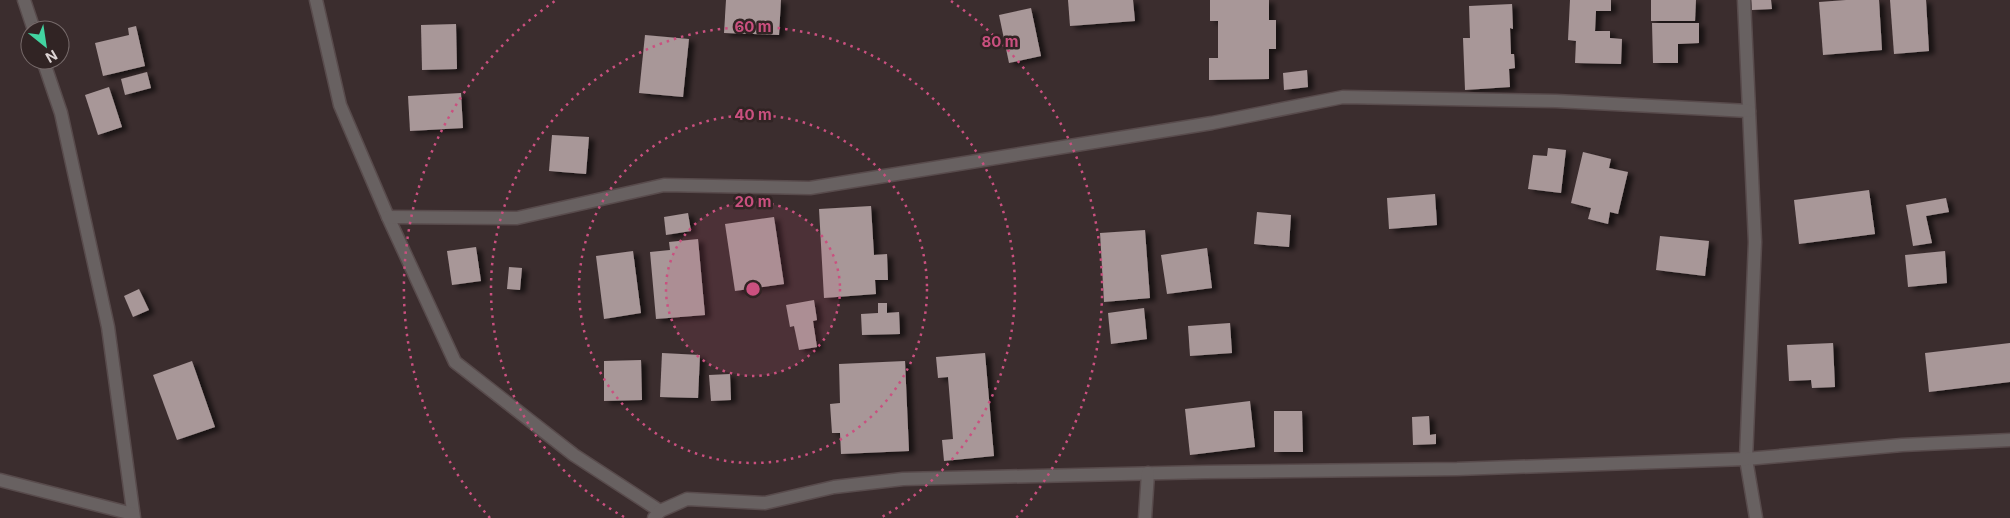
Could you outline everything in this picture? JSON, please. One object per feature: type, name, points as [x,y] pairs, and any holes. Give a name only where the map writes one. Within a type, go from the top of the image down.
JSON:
[{"type":"street","points":[[24,0],[31,20]]},
{"type":"street","points":[[316,0],[340,105],[388,217],[455,362],[574,455],[657,514],[687,499],[766,503],[834,487],[903,479],[1148,473],[1457,469],[1746,459],[1911,445],[2010,440]]},
{"type":"street","points":[[1744,0],[1755,242],[1746,459],[1756,518]]},
{"type":"street","points":[[0,480],[134,516],[108,327],[61,113],[46,70]]},
{"type":"street","points":[[388,217],[517,218],[664,186],[810,188],[1212,123],[1343,97],[1556,101],[1749,111]]},
{"type":"street","points":[[1144,518],[1148,473]]},
{"type":"building","points":[[726,0],[781,0],[779,35],[724,33]]},
{"type":"building","points":[[1068,0],[1133,0],[1135,21],[1070,26]]},
{"type":"building","points":[[1210,0],[1269,0],[1269,20],[1276,20],[1276,49],[1269,49],[1269,79],[1209,80],[1209,58],[1218,58],[1218,21],[1210,21]]},
{"type":"building","points":[[1570,0],[1611,0],[1611,11],[1596,11],[1595,31],[1610,31],[1610,38],[1622,39],[1621,64],[1575,63],[1576,41],[1568,40]]},
{"type":"building","points":[[1651,0],[1696,0],[1695,21],[1651,21]]},
{"type":"building","points":[[1751,0],[1771,0],[1772,9],[1752,10]]},
{"type":"building","points":[[1879,0],[1882,50],[1823,55],[1819,2]]},
{"type":"building","points":[[1890,0],[1926,0],[1929,51],[1894,54]]},
{"type":"building","points":[[1512,4],[1513,29],[1510,28],[1511,54],[1514,54],[1515,68],[1509,69],[1510,87],[1465,90],[1463,38],[1470,38],[1469,6]]},
{"type":"building","points":[[1031,8],[1041,56],[1009,63],[999,15]]},
{"type":"building","points":[[1652,23],[1699,23],[1699,43],[1678,44],[1678,63],[1653,63]]},
{"type":"building","points":[[456,24],[457,69],[422,70],[421,25]]},
{"type":"building","points":[[136,26],[145,66],[103,76],[95,43],[129,35],[128,28]]},
{"type":"building","points":[[645,35],[689,39],[683,97],[639,93]]},
{"type":"building","points":[[1307,70],[1308,87],[1284,90],[1283,73]]},
{"type":"building","points":[[147,72],[151,88],[125,95],[121,79]]},
{"type":"building","points":[[109,87],[122,127],[98,135],[85,95]]},
{"type":"building","points":[[461,93],[463,128],[410,131],[408,96]]},
{"type":"building","points":[[552,135],[589,137],[586,174],[549,171]]},
{"type":"building","points":[[1548,148],[1566,150],[1561,193],[1528,189],[1533,155],[1547,156]]},
{"type":"building","points":[[1583,152],[1611,159],[1609,168],[1628,172],[1618,214],[1610,212],[1608,224],[1588,219],[1591,208],[1571,203]]},
{"type":"building","points":[[1869,190],[1875,234],[1799,244],[1794,200]]},
{"type":"building","points":[[1435,194],[1437,225],[1389,229],[1387,198]]},
{"type":"building","points":[[1946,198],[1949,212],[1926,216],[1932,243],[1913,246],[1906,205]]},
{"type":"building","points":[[871,206],[874,255],[887,254],[888,280],[875,280],[876,294],[824,298],[819,209]]},
{"type":"building","points":[[1257,212],[1291,215],[1289,247],[1254,244]]},
{"type":"building","points":[[688,213],[691,231],[666,235],[664,217]]},
{"type":"building","points":[[774,217],[784,284],[735,291],[725,224]]},
{"type":"building","points":[[1145,230],[1150,298],[1104,302],[1100,233]]},
{"type":"building","points":[[1660,236],[1709,241],[1705,276],[1656,270]]},
{"type":"building","points":[[698,239],[705,315],[656,319],[650,252],[670,250],[669,242]]},
{"type":"building","points":[[476,247],[481,281],[452,285],[447,251]]},
{"type":"building","points":[[1207,248],[1212,288],[1167,294],[1161,255]]},
{"type":"building","points":[[633,251],[641,313],[604,319],[596,256]]},
{"type":"building","points":[[1945,251],[1947,283],[1908,287],[1905,255]]},
{"type":"building","points":[[509,267],[522,268],[520,290],[507,289]]},
{"type":"building","points":[[139,289],[149,310],[133,317],[124,296]]},
{"type":"building","points":[[814,300],[817,320],[813,321],[817,347],[799,350],[794,326],[790,327],[786,305]]},
{"type":"building","points":[[878,303],[887,303],[887,313],[899,312],[900,334],[862,335],[861,314],[878,313]]},
{"type":"building","points":[[1144,308],[1147,339],[1111,344],[1108,313]]},
{"type":"building","points":[[1230,323],[1232,353],[1190,356],[1188,326]]},
{"type":"building","points":[[1833,343],[1835,387],[1812,388],[1811,380],[1789,381],[1787,345]]},
{"type":"building","points":[[2010,343],[2010,382],[1929,392],[1925,353]]},
{"type":"building","points":[[662,353],[700,355],[698,398],[660,397]]},
{"type":"building","points":[[985,353],[994,456],[944,461],[942,440],[953,439],[948,377],[938,378],[936,357]]},
{"type":"building","points":[[641,360],[642,400],[604,401],[604,361]]},
{"type":"building","points":[[192,361],[215,427],[177,440],[153,375]]},
{"type":"building","points":[[905,361],[909,451],[841,454],[840,433],[832,433],[830,404],[840,403],[839,364]]},
{"type":"building","points":[[730,374],[731,400],[711,401],[709,375]]},
{"type":"building","points":[[1250,401],[1255,447],[1190,455],[1185,409]]},
{"type":"building","points":[[1274,411],[1302,411],[1303,452],[1274,452]]},
{"type":"building","points":[[1429,416],[1430,435],[1436,434],[1436,444],[1413,445],[1412,417]]}]
